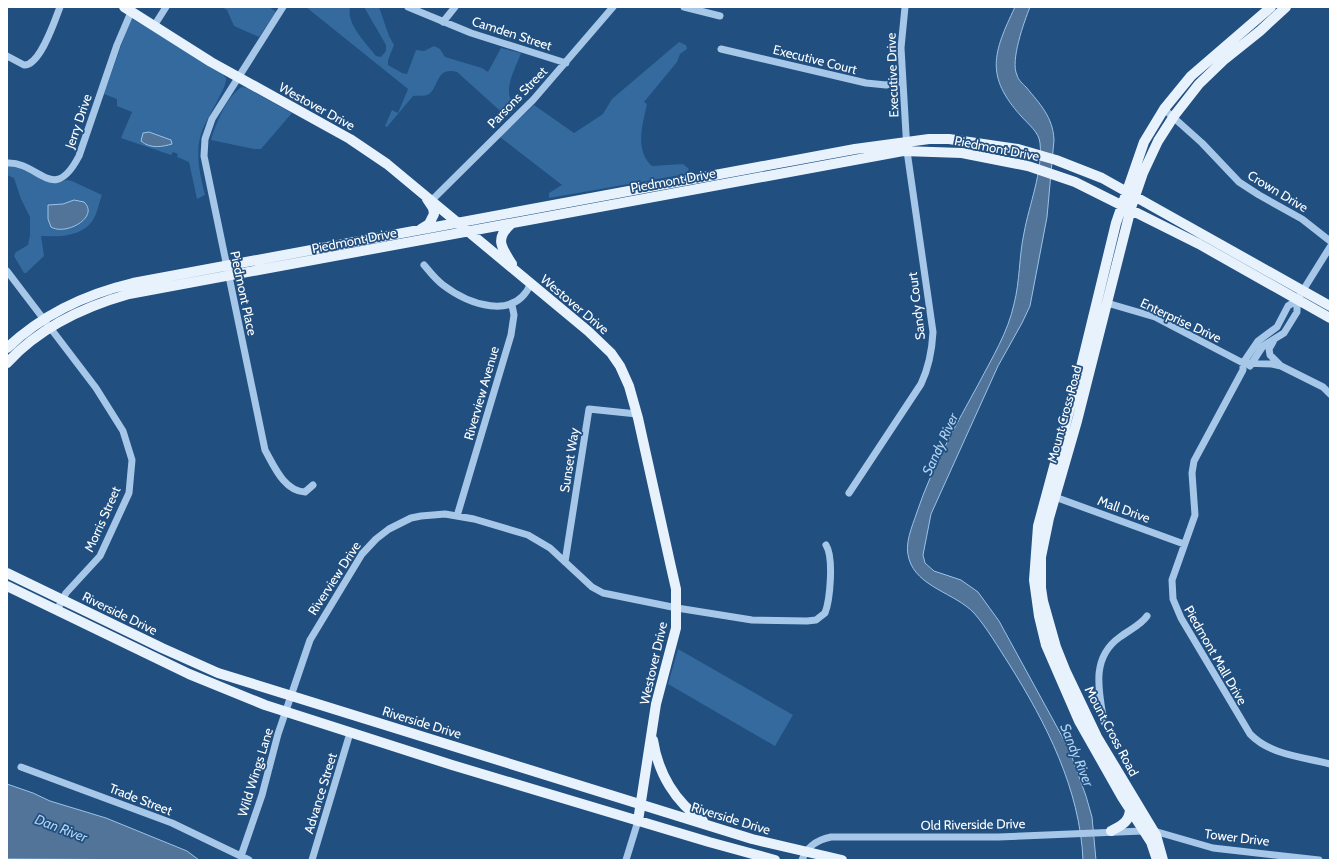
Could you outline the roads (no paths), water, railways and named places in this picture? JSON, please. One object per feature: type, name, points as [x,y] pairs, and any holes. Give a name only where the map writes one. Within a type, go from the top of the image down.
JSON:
[{"type":"main road","name":"Mount Cross Road","points":[[1131,194],[1144,142],[1164,108],[1195,72],[1271,7]]},
{"type":"main road","name":"Mount Cross Road","points":[[1157,860],[1154,849],[1082,728],[1058,676],[1042,632],[1034,580],[1038,526],[1081,367],[1103,273],[1131,194],[1152,152],[1174,116],[1210,72],[1260,31],[1286,7]]},
{"type":"main road","name":"Westover Drive","points":[[127,9],[237,77],[350,139],[388,164],[588,331],[611,353],[625,377],[637,414],[676,589],[677,608],[674,643],[656,704],[639,804],[638,821]]},
{"type":"main road","name":"Piedmont Drive","points":[[7,363],[22,348],[50,327],[78,312],[112,299],[146,291],[511,224],[907,146],[949,140],[995,145],[1035,154],[1076,167],[1102,178],[1330,306]]},
{"type":"main road","name":"Piedmont Drive","points":[[7,348],[19,337],[44,319],[75,302],[110,288],[855,149],[907,146],[998,159],[1041,169],[1075,182],[1126,206],[1199,244],[1330,318]]},
{"type":"main road","points":[[420,230],[429,224],[434,214],[433,208],[423,192]]},
{"type":"main road","name":"Mount Cross Road","points":[[1126,206],[1107,303],[1055,497],[1041,557],[1041,588],[1048,621],[1066,672],[1097,737],[1154,831],[1163,860]]},
{"type":"main road","points":[[511,224],[502,234],[501,247],[517,272]]},
{"type":"main road","name":"Riverside Drive","points":[[7,573],[218,673],[712,826],[804,856],[842,860]]},
{"type":"main road","name":"Riverside Drive","points":[[7,586],[189,674],[286,713],[638,821],[775,860]]},
{"type":"main road","points":[[652,732],[657,759],[668,784],[690,811],[712,826]]},
{"type":"main road","points":[[1110,831],[1126,823],[1130,810]]},
{"type":"street","points":[[7,56],[24,65],[32,62],[43,47],[60,7]]},
{"type":"street","points":[[154,26],[166,7]]},
{"type":"street","name":"Piedmont Place","points":[[283,7],[237,77],[212,119],[204,145],[205,166],[265,450],[286,484],[296,491],[305,492],[313,486]]},
{"type":"street","name":"Camden Street","points":[[408,7],[471,33],[566,63]]},
{"type":"street","points":[[443,22],[454,7]]},
{"type":"street","name":"Parsons Street","points":[[432,200],[533,100],[613,7]]},
{"type":"street","points":[[684,7],[720,16]]},
{"type":"street","name":"Executive Drive","points":[[905,7],[902,33],[907,146]]},
{"type":"street","name":"Jerry Drive","points":[[7,163],[18,164],[49,180],[58,179],[69,171],[79,156],[117,45],[127,9]]},
{"type":"street","name":"Executive Court","points":[[721,49],[866,84],[886,85],[904,81]]},
{"type":"street","name":"Crown Drive","points":[[1164,108],[1174,116],[1239,182],[1302,219],[1330,241]]},
{"type":"street","name":"Sandy Court","points":[[849,493],[921,384],[931,357],[933,332],[907,146]]},
{"type":"street","points":[[1252,364],[1261,349],[1283,335],[1288,328],[1297,312],[1297,300],[1330,247]]},
{"type":"street","points":[[424,265],[442,284],[461,296],[485,305],[512,305],[524,295],[531,283]]},
{"type":"street","name":"Morris Street","points":[[7,271],[96,388],[123,431],[132,460],[129,493],[100,556],[62,600],[57,610]]},
{"type":"street","name":"Piedmont Mall Drive","points":[[1297,300],[1288,306],[1276,328],[1255,343],[1195,458],[1192,474],[1195,512],[1172,580],[1172,593],[1175,608],[1243,726],[1257,740],[1271,749],[1330,764]]},
{"type":"street","name":"Enterprise Drive","points":[[1107,303],[1155,318],[1243,367]]},
{"type":"street","name":"Riverview Avenue","points":[[457,516],[511,335],[514,315],[512,305]]},
{"type":"street","points":[[1273,342],[1269,349],[1270,354],[1281,366]]},
{"type":"street","points":[[1243,367],[1252,364],[1272,364],[1281,366],[1323,387],[1330,394]]},
{"type":"street","name":"Sunset Way","points":[[565,562],[589,409],[637,414]]},
{"type":"street","name":"Mall Drive","points":[[1055,497],[1184,544]]},
{"type":"street","name":"Riverview Drive","points":[[291,695],[310,640],[346,579],[368,546],[389,529],[411,518],[434,514],[457,516],[528,535],[545,545],[592,587],[603,593],[677,608],[752,620],[816,620],[821,617],[826,609],[832,563],[830,553],[826,545]]},
{"type":"street","points":[[1104,722],[1098,681],[1101,662],[1113,642],[1147,616]]},
{"type":"street","name":"Wild Wings Lane","points":[[241,856],[262,795],[291,695]]},
{"type":"street","name":"Advance Street","points":[[312,860],[350,733]]},
{"type":"street","name":"Trade Street","points":[[20,767],[172,823],[249,860]]},
{"type":"street","points":[[626,860],[638,821]]},
{"type":"street","name":"Old Riverside Drive","points":[[804,856],[817,841],[834,836],[873,838],[967,837],[1110,831],[1154,831]]},
{"type":"street","name":"Tower Drive","points":[[1154,831],[1213,848],[1319,860]]},
{"type":"water","points":[[1015,7],[1030,7],[1021,31],[1016,51],[1015,69],[1021,82],[1045,111],[1053,132],[1054,140],[1047,217],[1030,306],[998,366],[931,514],[923,555],[925,563],[934,571],[961,580],[978,592],[999,621],[1069,749],[1092,817],[1096,860],[1083,860],[1075,808],[1068,782],[1048,733],[1023,686],[988,631],[974,613],[957,600],[928,583],[913,569],[909,559],[907,547],[923,495],[937,462],[999,345],[1008,325],[1016,295],[1022,242],[1038,176],[1040,143],[1038,135],[1033,128],[1010,102],[1002,89],[997,76],[996,64],[998,51],[1007,23]]},
{"type":"water","points":[[149,132],[171,140],[172,144],[156,147],[145,144],[141,141],[143,133]]},
{"type":"water","points":[[74,200],[84,202],[88,208],[88,214],[85,219],[79,224],[65,229],[51,227],[48,219],[48,205],[63,204]]},
{"type":"water","name":"Dan River","points":[[7,784],[50,801],[106,818],[187,851],[199,860],[7,859]]},
{"type":"water label","name":"Sandy River","points":[[940,444]]},
{"type":"water label","name":"Sandy River","points":[[1077,755]]}]
